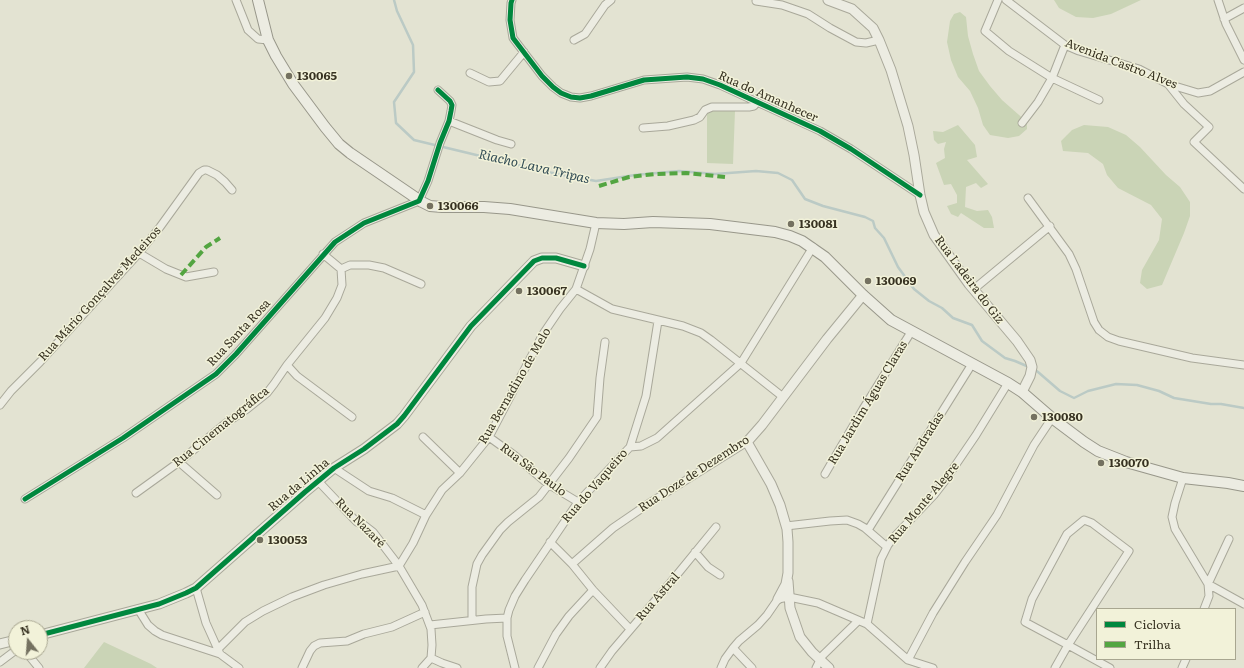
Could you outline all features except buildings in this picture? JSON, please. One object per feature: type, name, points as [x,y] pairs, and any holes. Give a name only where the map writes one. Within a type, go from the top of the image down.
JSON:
[{"type":"main road","points":[[258,0],[268,40],[293,84],[313,112],[339,144],[366,165],[419,201],[430,206],[510,209],[596,223],[676,222],[735,226],[775,232],[790,236],[813,247],[834,265],[863,295],[891,320],[1008,383],[1022,392],[1052,418],[1098,451],[1126,462],[1183,478],[1244,486]]},
{"type":"street","points":[[236,0],[248,30],[258,39],[268,40]]},
{"type":"street","name":"Rua do Amanhecer","points":[[512,0],[510,9],[512,33],[516,43],[542,76],[561,93],[571,97],[580,98],[644,80],[686,77],[703,79],[820,131],[838,141],[920,195]]},
{"type":"street","points":[[574,40],[586,34],[605,5],[611,0]]},
{"type":"street","name":"Rua Ladeira do Giz","points":[[828,0],[852,9],[873,28],[879,40],[891,70],[908,126],[924,212],[934,235],[969,284],[1017,341],[1030,360],[1031,371],[1022,392]]},
{"type":"street","points":[[998,0],[985,32],[1009,51],[1052,78],[1099,100]]},
{"type":"street","name":"Avenida Castro Alves","points":[[1006,0],[1065,45],[1079,51],[1139,69],[1168,84],[1198,93],[1210,91],[1244,72]]},
{"type":"street","points":[[1218,0],[1224,19],[1244,60]]},
{"type":"street","points":[[756,1],[782,5],[808,14],[856,42],[866,43],[879,40]]},
{"type":"street","points":[[1224,19],[1244,8]]},
{"type":"street","points":[[1022,123],[1038,102],[1052,78],[1065,45]]},
{"type":"street","points":[[470,73],[489,82],[500,81],[524,52]]},
{"type":"street","points":[[1168,84],[1184,104],[1209,127],[1194,142],[1244,189]]},
{"type":"street","points":[[419,201],[428,181],[449,121],[452,105],[450,101],[438,90]]},
{"type":"street","points":[[643,128],[668,126],[694,120],[700,118],[705,110],[712,107],[749,107],[754,106],[757,102]]},
{"type":"street","points":[[449,121],[511,144]]},
{"type":"street","name":"Rua Mário Gonçalves Medeiros","points":[[0,405],[11,391],[40,362],[139,253],[160,227],[199,172],[207,170],[222,179],[232,190]]},
{"type":"street","points":[[1028,198],[1050,226],[1069,254],[1094,322],[1099,330],[1108,337],[1192,358],[1244,365]]},
{"type":"street","name":"Rua Santa Rosa","points":[[25,499],[123,438],[216,374],[236,354],[335,242],[364,223],[419,201]]},
{"type":"street","name":"Rua Bernadino de Melo","points":[[399,566],[410,548],[426,515],[442,490],[460,473],[489,437],[543,334],[576,289],[594,237],[596,223]]},
{"type":"street","points":[[974,289],[1050,226]]},
{"type":"street","name":"Rua do Vaqueiro","points":[[515,668],[507,636],[507,618],[515,596],[578,502],[630,447],[641,446],[657,438],[741,363],[813,247]]},
{"type":"street","points":[[139,253],[166,269],[186,276],[214,272]]},
{"type":"street","points":[[323,254],[341,269],[350,265],[370,265],[384,268],[421,284]]},
{"type":"street","name":"Rua da Linha","points":[[48,633],[159,604],[175,599],[196,588],[318,481],[334,468],[370,445],[397,424],[471,326],[534,261],[542,258],[556,258],[584,266]]},
{"type":"street","name":"Rua Cinematográfica","points":[[136,493],[179,462],[226,423],[267,393],[287,365],[325,318],[337,298],[342,285],[341,269]]},
{"type":"street","points":[[576,289],[612,309],[683,326],[700,333],[712,340],[783,397]]},
{"type":"street","name":"Rua Doze de Dezembro","points":[[572,564],[613,528],[651,502],[747,442],[762,425],[827,339],[863,295]]},
{"type":"street","points":[[630,447],[646,396],[658,321]]},
{"type":"street","name":"Rua Jardim Águas Claras","points":[[825,474],[911,332]]},
{"type":"street","points":[[472,620],[472,587],[482,555],[500,530],[539,497],[573,453],[597,416],[600,378],[606,342]]},
{"type":"street","name":"Rua Andradas","points":[[868,530],[972,364]]},
{"type":"street","points":[[287,365],[297,376],[352,417]]},
{"type":"street","name":"Rua Monte Alegre","points":[[866,624],[881,559],[887,547],[894,537],[944,482],[976,435],[1008,383]]},
{"type":"street","points":[[908,660],[933,613],[997,515],[1034,444],[1052,418]]},
{"type":"street","name":"Rua São Paulo","points":[[489,437],[548,484],[578,502]]},
{"type":"street","points":[[423,438],[460,473]]},
{"type":"street","points":[[747,442],[771,484],[780,505],[786,526],[788,542],[789,597],[792,616],[800,637],[818,662],[829,668]]},
{"type":"street","points":[[179,462],[217,495]]},
{"type":"street","points":[[334,468],[369,491],[392,498],[426,515]]},
{"type":"street","points":[[1183,478],[1172,517],[1175,529],[1208,584],[1209,596],[1204,608]]},
{"type":"street","name":"Rua Nazaré","points":[[318,481],[357,522],[373,532],[399,566]]},
{"type":"street","points":[[786,526],[847,520],[868,530],[887,547]]},
{"type":"street","points":[[1055,668],[1068,645],[1128,551],[1092,523],[1084,520],[1067,534],[1032,598],[1025,622],[1068,645],[1110,668]]},
{"type":"street","name":"Rua Astral","points":[[600,668],[630,629],[716,527]]},
{"type":"street","points":[[1208,584],[1229,539]]},
{"type":"street","points":[[550,542],[572,564],[593,590],[630,629]]},
{"type":"street","points":[[695,552],[708,567],[720,575]]},
{"type":"street","points":[[219,652],[245,622],[263,611],[292,597],[343,580],[399,566],[425,612],[430,624],[432,645],[431,658],[422,668]]},
{"type":"street","points":[[721,668],[725,659],[739,641],[758,625],[767,615],[786,584],[788,573]]},
{"type":"street","points":[[1208,584],[1244,604]]},
{"type":"street","points":[[196,588],[206,623],[219,652]]},
{"type":"street","points":[[538,668],[556,634],[569,616],[593,590]]},
{"type":"street","points":[[778,599],[789,597],[818,603],[866,624],[908,660],[933,668]]},
{"type":"street","points":[[138,609],[148,625],[155,631],[219,652],[239,668]]},
{"type":"street","points":[[302,668],[310,651],[314,646],[320,643],[347,641],[364,634],[392,627],[425,612]]},
{"type":"street","points":[[430,624],[507,618]]},
{"type":"street","points":[[818,662],[858,621]]},
{"type":"street","points":[[733,648],[752,668]]},
{"type":"street","points":[[431,658],[457,668]]},
{"type":"green space","points":[[1054,0],[1141,0],[1111,14],[1093,18],[1076,17],[1059,8]]},
{"type":"green space","points":[[960,12],[966,17],[968,36],[979,71],[1002,100],[1027,122],[1027,129],[1019,136],[1008,138],[990,135],[983,125],[978,108],[970,91],[958,77],[951,60],[947,42],[950,21],[954,14]]},
{"type":"green space","points":[[707,111],[735,111],[733,164],[707,163]]},
{"type":"green space","points":[[958,125],[975,145],[977,157],[967,160],[988,184],[981,188],[976,183],[966,187],[965,207],[977,211],[988,210],[992,217],[994,228],[984,228],[961,213],[958,217],[951,214],[947,206],[957,203],[957,195],[951,184],[944,185],[936,163],[945,158],[944,149],[946,142],[938,144],[934,140],[933,131],[943,132]]},
{"type":"green space","points":[[1084,125],[1108,127],[1126,135],[1180,187],[1190,202],[1190,216],[1162,285],[1147,289],[1140,283],[1142,270],[1159,240],[1162,219],[1151,205],[1118,188],[1107,175],[1103,164],[1088,153],[1063,151],[1061,141],[1072,130]]},
{"type":"green space","points":[[104,642],[151,664],[157,668],[84,668]]},
{"type":"waterway","name":"Riacho Lava Tripas","points":[[394,0],[397,11],[413,45],[414,72],[394,102],[396,123],[414,140],[547,172],[596,181],[635,175],[679,171],[715,174],[756,171],[778,173],[792,180],[805,199],[823,206],[865,217],[873,221],[875,228],[884,238],[898,267],[914,289],[929,301],[942,308],[953,318],[972,325],[982,341],[1005,358],[1029,367]]},
{"type":"waterway","name":"Riacho Lava Tripas","points":[[1034,369],[1060,391],[1074,398],[1088,391],[1116,384],[1137,385],[1159,391],[1174,398],[1244,408]]},
{"type":"marked path","points":[[599,186],[629,177],[655,174],[686,173],[725,177]]},
{"type":"marked path","points":[[181,275],[206,247],[220,238]]},
{"type":"cycle path","points":[[512,0],[510,20],[513,38],[542,76],[561,93],[571,97],[580,98],[644,80],[687,77],[703,79],[720,85],[820,131],[851,149],[920,195]]},
{"type":"cycle path","points":[[25,499],[123,438],[216,374],[236,354],[335,242],[364,223],[419,201],[428,181],[440,143],[449,121],[451,111],[452,105],[450,101],[438,90]]},
{"type":"cycle path","points":[[48,633],[159,604],[196,588],[334,468],[364,449],[397,424],[471,326],[534,261],[542,258],[556,258],[584,266]]},
{"type":"place","name":"130065","points":[[289,76]]},
{"type":"place","name":"130066","points":[[430,206]]},
{"type":"place","name":"130081","points":[[791,224]]},
{"type":"place","name":"130069","points":[[868,281]]},
{"type":"place","name":"130067","points":[[519,291]]},
{"type":"place","name":"130080","points":[[1034,417]]},
{"type":"place","name":"130070","points":[[1101,463]]},
{"type":"place","name":"130053","points":[[260,540]]}]
